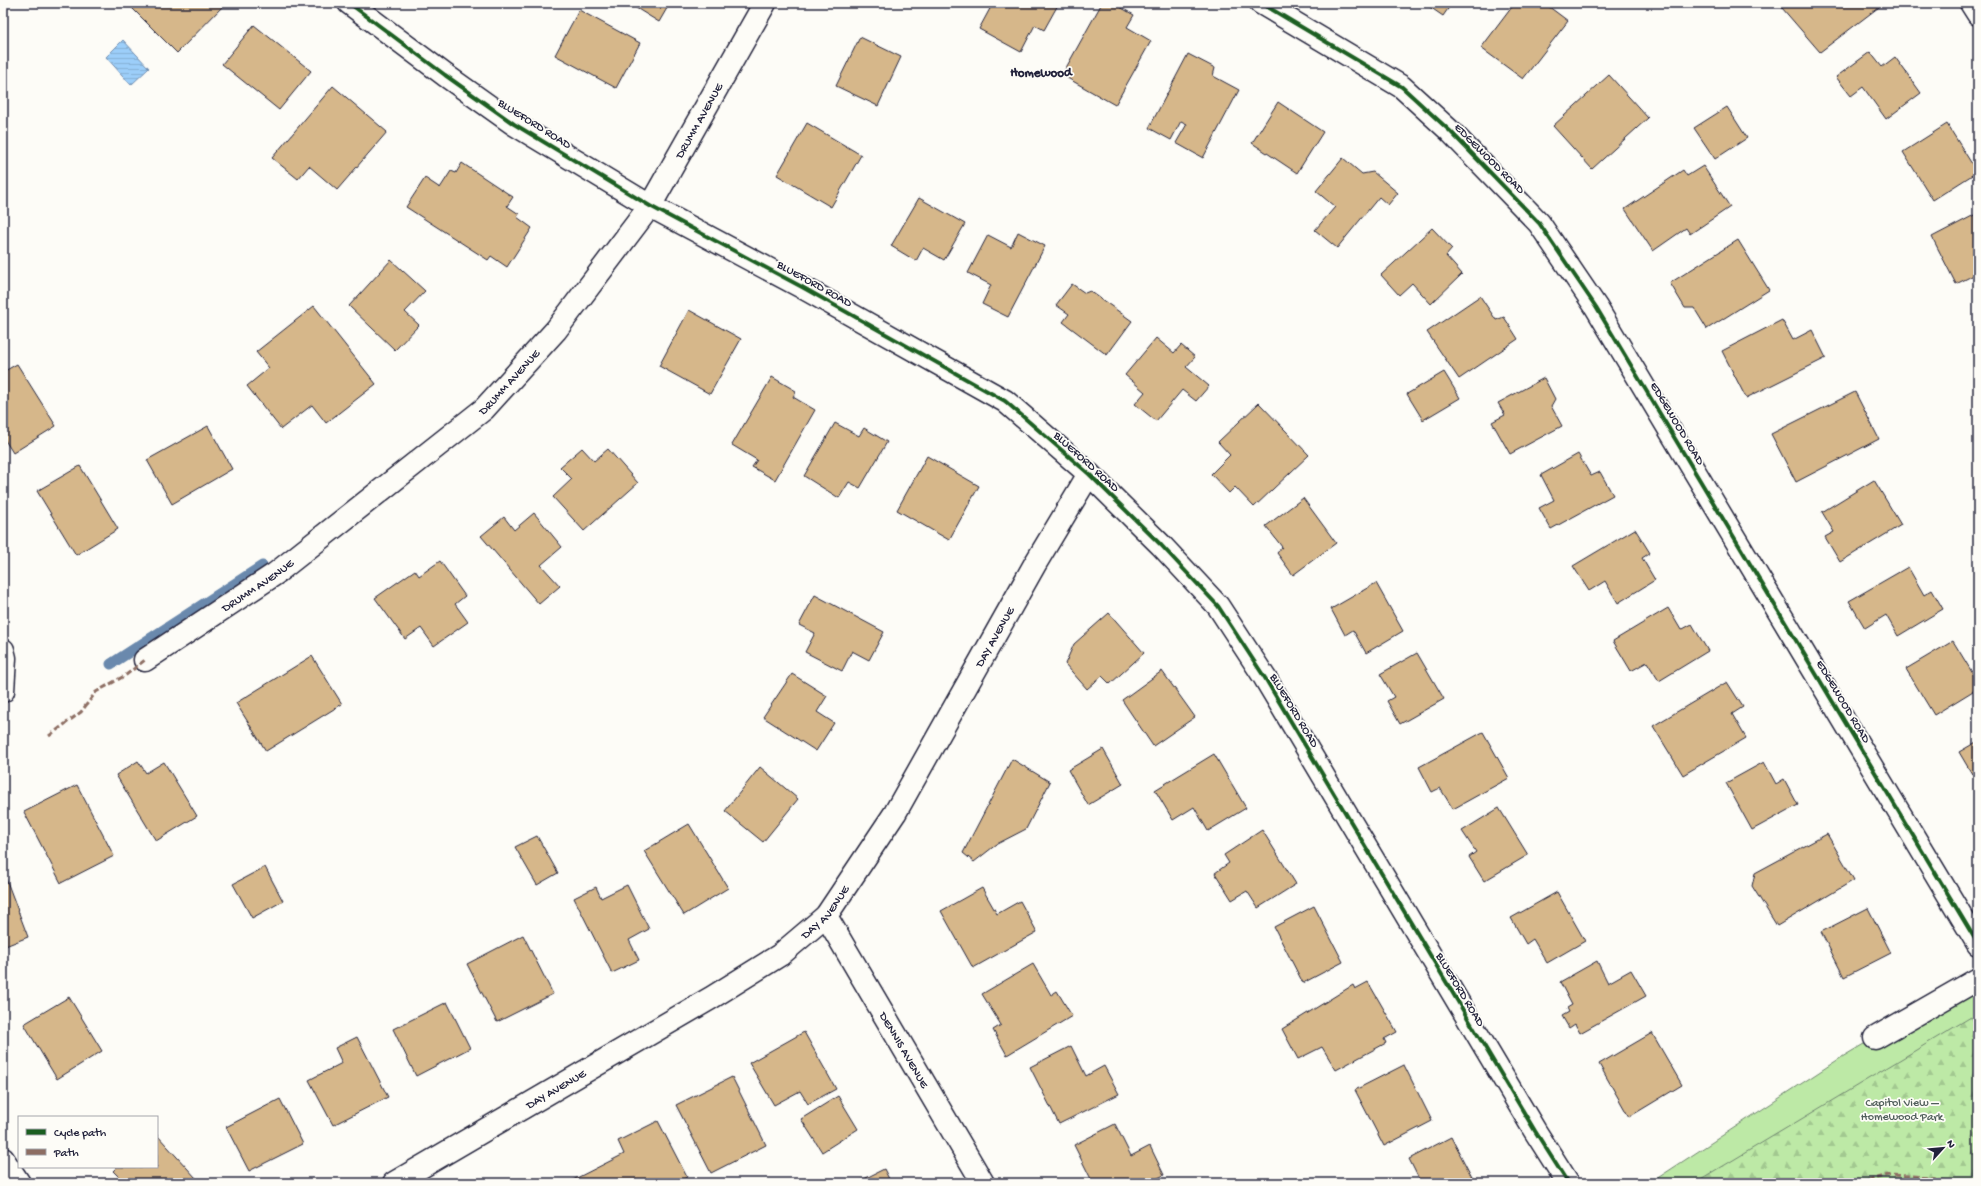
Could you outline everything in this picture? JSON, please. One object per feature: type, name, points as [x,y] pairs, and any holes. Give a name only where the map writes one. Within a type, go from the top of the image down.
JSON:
[{"type":"street","name":"BLUEFORD ROAD","points":[[349,3],[445,75],[514,124],[650,206],[802,287],[1005,401],[1089,474],[1161,545],[1218,606],[1265,678],[1531,1125],[1568,1183]]},
{"type":"street","name":"DRUMM AVENUE","points":[[146,660],[275,574],[484,409],[556,330],[650,206],[765,3]]},
{"type":"street","name":"EDGEWOOD ROAD","points":[[1261,3],[1402,87],[1450,131],[1539,223],[1600,312],[1978,944]]},
{"type":"street","points":[[1971,3],[1978,14]]},
{"type":"street","name":"DAY AVENUE","points":[[394,1183],[711,998],[780,955],[826,916],[896,813],[1035,564],[1089,474]]},
{"type":"street","points":[[3,650],[5,658],[3,691]]},
{"type":"street","name":"DENNIS AVENUE","points":[[826,916],[983,1183]]},
{"type":"street","points":[[1875,1038],[1978,979]]},
{"type":"street","points":[[3,1159],[19,1183]]},
{"type":"green space","name":"Capitol View – Homewood Park","points":[[1978,976],[1978,1183],[1650,1183],[1842,1057]]},
{"type":"green space","name":"Capitol View – Homewood Park","points":[[1971,1017],[1978,1037],[1978,1183],[1695,1183]]},
{"type":"water","points":[[123,40],[149,68],[131,85],[106,57]]},
{"type":"building","points":[[137,3],[226,3],[177,53],[132,8]]},
{"type":"building","points":[[628,3],[670,3],[659,22]]},
{"type":"building","points":[[993,3],[1059,3],[1044,30],[1035,25],[1021,52],[979,29]]},
{"type":"building","points":[[1102,3],[1113,3],[1134,15],[1127,27],[1151,41],[1115,105],[1062,75]]},
{"type":"building","points":[[1424,3],[1452,3],[1443,16]]},
{"type":"building","points":[[1515,3],[1544,3],[1568,21],[1523,79],[1481,48]]},
{"type":"building","points":[[1788,3],[1883,4],[1820,52],[1782,8]]},
{"type":"building","points":[[579,10],[640,43],[616,88],[555,55]]},
{"type":"building","points":[[254,25],[311,71],[279,110],[222,64]]},
{"type":"building","points":[[860,37],[901,57],[878,106],[836,86]]},
{"type":"building","points":[[1870,52],[1882,67],[1895,57],[1921,93],[1886,119],[1863,87],[1851,96],[1836,77]]},
{"type":"building","points":[[1188,54],[1215,68],[1213,76],[1239,90],[1203,158],[1176,143],[1187,124],[1181,121],[1171,140],[1149,128]]},
{"type":"building","points":[[1609,75],[1648,118],[1592,169],[1553,126]]},
{"type":"building","points":[[333,86],[387,132],[337,190],[309,166],[298,179],[272,158]]},
{"type":"building","points":[[1278,102],[1323,132],[1297,173],[1252,143]]},
{"type":"building","points":[[1727,107],[1747,138],[1715,159],[1694,128]]},
{"type":"building","points":[[807,123],[861,155],[831,207],[777,175]]},
{"type":"building","points":[[1947,124],[1977,172],[1933,200],[1903,152]]},
{"type":"building","points":[[1343,158],[1362,174],[1373,172],[1398,193],[1388,205],[1379,197],[1337,248],[1315,230],[1335,207],[1316,191]]},
{"type":"building","points":[[462,163],[513,197],[507,206],[519,214],[517,217],[532,228],[507,267],[491,256],[488,260],[406,207],[425,178],[440,188],[451,171],[456,173]]},
{"type":"building","points":[[1703,166],[1730,207],[1690,234],[1686,228],[1653,251],[1625,209],[1683,170],[1687,176]]},
{"type":"building","points":[[919,198],[965,224],[944,260],[923,248],[916,261],[891,246]]},
{"type":"building","points":[[1978,213],[1978,273],[1956,284],[1932,237]]},
{"type":"building","points":[[1432,228],[1452,249],[1446,256],[1462,274],[1431,304],[1412,283],[1399,295],[1381,275]]},
{"type":"building","points":[[1018,232],[1045,246],[1008,317],[982,304],[991,285],[968,273],[988,235],[1011,247]]},
{"type":"building","points":[[1738,240],[1769,290],[1707,329],[1694,308],[1685,308],[1670,283]]},
{"type":"building","points":[[391,260],[425,291],[405,312],[419,325],[395,350],[349,306]]},
{"type":"building","points":[[1072,284],[1085,293],[1090,291],[1132,321],[1107,355],[1063,322],[1069,314],[1056,305]]},
{"type":"building","points":[[1480,296],[1496,320],[1504,317],[1518,339],[1459,379],[1427,332]]},
{"type":"building","points":[[314,306],[376,384],[326,423],[312,405],[281,429],[247,386],[269,368],[256,352]]},
{"type":"building","points":[[689,310],[741,339],[710,394],[659,366]]},
{"type":"building","points":[[1782,320],[1793,340],[1812,330],[1826,358],[1746,398],[1722,351]]},
{"type":"building","points":[[1156,338],[1174,353],[1181,345],[1195,357],[1186,367],[1209,386],[1196,401],[1182,390],[1156,421],[1135,404],[1145,392],[1125,375]]},
{"type":"building","points":[[17,364],[56,426],[13,453],[3,437],[3,372]]},
{"type":"building","points":[[1444,372],[1460,398],[1423,420],[1407,394]]},
{"type":"building","points":[[772,377],[796,391],[793,397],[815,410],[775,480],[752,467],[757,460],[732,445]]},
{"type":"building","points":[[1544,378],[1555,399],[1551,406],[1562,426],[1510,454],[1492,422],[1505,415],[1498,403]]},
{"type":"building","points":[[1855,392],[1879,439],[1796,482],[1771,434]]},
{"type":"building","points":[[1259,403],[1309,455],[1254,507],[1235,487],[1229,493],[1211,474],[1230,455],[1218,442]]},
{"type":"building","points":[[835,423],[859,436],[864,428],[887,442],[860,488],[849,482],[839,498],[804,476]]},
{"type":"building","points":[[208,426],[232,469],[172,504],[147,460]]},
{"type":"building","points":[[582,448],[594,461],[608,449],[638,483],[584,531],[553,497],[572,479],[560,467]]},
{"type":"building","points":[[1578,454],[1591,476],[1600,472],[1613,495],[1551,529],[1539,508],[1554,500],[1541,475]]},
{"type":"building","points":[[927,456],[979,486],[949,540],[897,510]]},
{"type":"building","points":[[80,466],[118,529],[76,555],[37,491]]},
{"type":"building","points":[[1874,480],[1901,525],[1840,562],[1825,537],[1834,532],[1822,512]]},
{"type":"building","points":[[1303,498],[1336,543],[1293,575],[1277,553],[1282,547],[1266,526]]},
{"type":"building","points":[[534,513],[562,547],[541,565],[560,586],[539,604],[481,536],[504,517],[514,530]]},
{"type":"building","points":[[1635,529],[1650,553],[1642,558],[1655,580],[1618,603],[1605,581],[1589,591],[1573,566]]},
{"type":"building","points":[[440,561],[465,596],[455,604],[468,622],[434,646],[421,628],[405,639],[375,598],[415,570],[419,576]]},
{"type":"building","points":[[1908,567],[1924,595],[1932,590],[1943,609],[1898,636],[1886,615],[1865,628],[1849,601]]},
{"type":"building","points":[[1376,583],[1403,631],[1366,653],[1353,630],[1345,635],[1331,609]]},
{"type":"building","points":[[815,595],[884,632],[869,660],[852,651],[842,671],[805,652],[815,633],[799,625]]},
{"type":"building","points":[[1668,608],[1681,630],[1692,624],[1708,651],[1659,681],[1647,662],[1631,671],[1613,641]]},
{"type":"building","points":[[1109,613],[1144,653],[1110,684],[1102,676],[1087,689],[1065,664],[1074,644]]},
{"type":"building","points":[[1953,641],[1978,682],[1978,688],[1934,715],[1906,669]]},
{"type":"building","points":[[1417,653],[1444,699],[1400,724],[1387,701],[1394,697],[1380,674]]},
{"type":"building","points":[[312,656],[342,704],[266,751],[236,703]]},
{"type":"building","points":[[1162,671],[1195,717],[1153,746],[1122,700]]},
{"type":"building","points":[[792,674],[827,696],[817,712],[834,723],[816,751],[763,717]]},
{"type":"building","points":[[1727,682],[1743,707],[1732,714],[1746,738],[1683,775],[1653,726]]},
{"type":"building","points":[[1483,732],[1509,778],[1453,809],[1440,788],[1432,792],[1419,767]]},
{"type":"building","points":[[1978,741],[1978,770],[1972,774],[1959,752]]},
{"type":"building","points":[[1103,749],[1123,784],[1088,805],[1068,770]]},
{"type":"building","points":[[1214,754],[1246,808],[1208,831],[1194,807],[1173,820],[1155,790]]},
{"type":"building","points":[[1012,759],[1050,782],[1026,829],[997,844],[974,862],[963,853]]},
{"type":"building","points":[[138,761],[146,773],[164,762],[197,816],[156,841],[116,775]]},
{"type":"building","points":[[1764,762],[1776,784],[1784,779],[1798,805],[1752,830],[1726,783]]},
{"type":"building","points":[[760,767],[798,799],[763,842],[725,811]]},
{"type":"building","points":[[77,785],[114,856],[61,883],[24,812]]},
{"type":"building","points":[[1499,808],[1528,855],[1484,881],[1469,857],[1476,852],[1462,831]]},
{"type":"building","points":[[689,824],[728,888],[684,915],[644,851]]},
{"type":"building","points":[[1262,830],[1296,884],[1258,908],[1247,891],[1232,900],[1215,873],[1229,863],[1224,855]]},
{"type":"building","points":[[1827,834],[1854,880],[1777,926],[1752,886],[1755,873]]},
{"type":"building","points":[[537,836],[558,873],[537,885],[515,847]]},
{"type":"building","points":[[265,867],[283,901],[252,918],[233,884]]},
{"type":"building","points":[[3,871],[28,937],[3,947]]},
{"type":"building","points":[[627,885],[649,929],[629,940],[639,960],[612,973],[574,898],[596,887],[601,898]]},
{"type":"building","points":[[982,888],[997,914],[1020,901],[1037,932],[973,968],[941,911]]},
{"type":"building","points":[[1557,892],[1585,941],[1547,963],[1533,939],[1526,944],[1511,918]]},
{"type":"building","points":[[1314,906],[1343,962],[1303,983],[1274,927]]},
{"type":"building","points":[[1868,908],[1891,953],[1844,977],[1821,932]]},
{"type":"building","points":[[523,935],[553,994],[497,1022],[467,964]]},
{"type":"building","points":[[1597,961],[1608,983],[1631,970],[1646,996],[1580,1033],[1575,1024],[1569,1028],[1562,1016],[1569,1012],[1567,1008],[1572,1005],[1560,982]]},
{"type":"building","points":[[1033,964],[1051,995],[1057,991],[1072,1016],[1007,1055],[993,1030],[1001,1025],[982,994]]},
{"type":"building","points":[[1368,982],[1397,1032],[1384,1039],[1386,1043],[1336,1070],[1322,1047],[1298,1059],[1282,1029],[1353,985],[1355,989]]},
{"type":"building","points":[[69,997],[102,1051],[57,1079],[24,1024]]},
{"type":"building","points":[[447,1002],[470,1048],[416,1076],[393,1029]]},
{"type":"building","points":[[804,1032],[836,1089],[808,1104],[800,1091],[774,1105],[749,1063]]},
{"type":"building","points":[[1652,1033],[1682,1085],[1629,1117],[1599,1064]]},
{"type":"building","points":[[357,1037],[388,1097],[333,1125],[309,1080],[342,1063],[335,1048]]},
{"type":"building","points":[[1071,1046],[1086,1076],[1104,1066],[1119,1094],[1059,1124],[1030,1067]]},
{"type":"building","points":[[1404,1065],[1432,1121],[1384,1146],[1355,1090]]},
{"type":"building","points":[[732,1077],[766,1145],[711,1173],[676,1105]]},
{"type":"building","points":[[838,1096],[858,1129],[822,1152],[801,1119]]},
{"type":"building","points":[[280,1099],[303,1144],[249,1171],[226,1127]]},
{"type":"building","points":[[658,1121],[687,1177],[676,1183],[567,1183],[624,1154],[618,1141]]},
{"type":"building","points":[[1115,1124],[1131,1156],[1150,1146],[1164,1175],[1148,1183],[1093,1183],[1074,1145]]},
{"type":"building","points":[[158,1136],[196,1178],[192,1183],[125,1183],[113,1171],[116,1168],[158,1168]]},
{"type":"building","points":[[1451,1137],[1475,1183],[1421,1183],[1409,1159]]},
{"type":"building","points":[[884,1169],[891,1183],[856,1183]]},
{"type":"waterway","points":[[111,664],[262,566]]},
{"type":"marked path","points":[[49,736],[81,712],[96,692],[126,675],[145,660]]},
{"type":"marked path","points":[[1859,1183],[1889,1175],[1930,1177],[1958,1183]]},
{"type":"cycle path","points":[[349,3],[445,75],[514,124],[650,206],[802,287],[1005,401],[1089,474],[1161,545],[1218,606],[1265,678],[1535,1131],[1568,1183]]},
{"type":"cycle path","points":[[1261,3],[1402,87],[1450,131],[1539,223],[1596,307],[1978,944]]},
{"type":"district","name":"Homewood","points":[[1041,71]]}]
